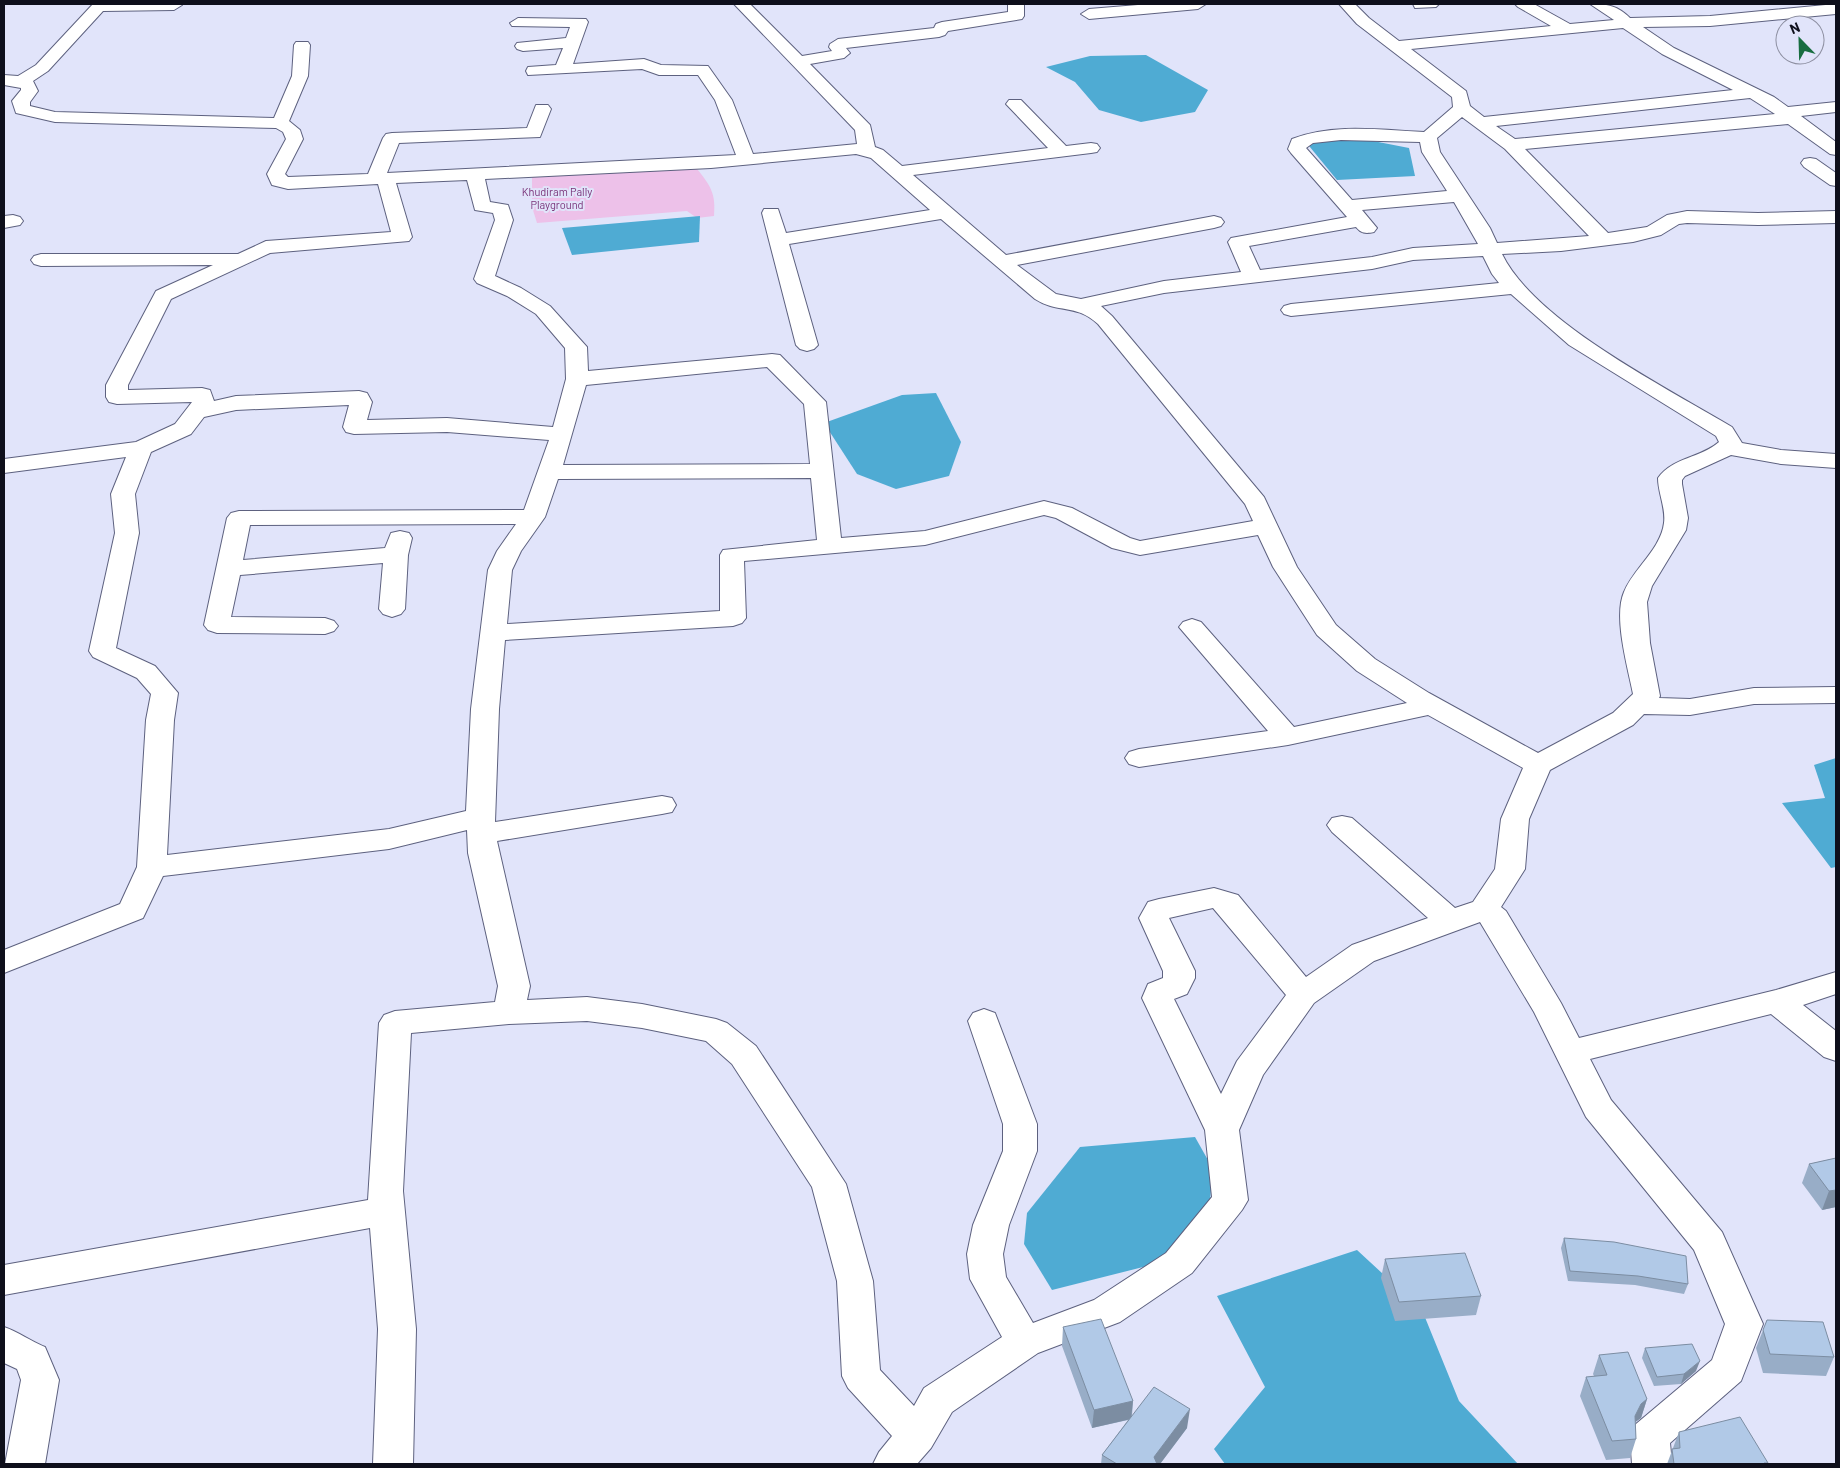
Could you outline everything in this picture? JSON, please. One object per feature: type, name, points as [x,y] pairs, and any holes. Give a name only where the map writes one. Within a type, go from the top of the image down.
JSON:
[{"type":"street","points":[[742,4],[800,61],[864,129],[867,150]]},
{"type":"street","points":[[800,61],[838,55],[842,53],[837,47],[838,44],[939,32],[942,28],[1016,16],[1016,4]]},
{"type":"street","points":[[1089,14],[1198,4]]},
{"type":"street","points":[[1347,4],[1363,21],[1460,95],[1472,115],[1511,145],[1604,240]]},
{"type":"street","points":[[1523,4],[1568,29]]},
{"type":"street","points":[[1598,4],[1617,14],[1626,23],[1668,51],[1752,93],[1789,116],[1836,150]]},
{"type":"street","points":[[1751,4],[1775,16]]},
{"type":"street","points":[[12,81],[42,68],[62,44],[100,5],[174,5]]},
{"type":"street","points":[[1785,15],[1836,9]]},
{"type":"street","points":[[1397,46],[1626,23],[1775,16]]},
{"type":"street","points":[[518,23],[580,22],[563,69]]},
{"type":"street","points":[[524,46],[574,42]]},
{"type":"street","points":[[280,123],[300,76],[302,45]]},
{"type":"street","points":[[534,71],[644,64],[659,70],[702,70],[715,88],[738,130],[746,159]]},
{"type":"street","points":[[12,81],[29,85],[30,91],[21,101],[16,114],[55,117],[280,123],[290,128],[296,135],[295,141],[276,174],[278,181],[288,183],[746,159],[867,150],[877,154],[1030,286],[1052,300],[1084,304],[1164,287],[1253,278],[1372,262],[1413,254],[1561,245],[1633,236],[1654,231],[1665,222],[1687,217],[1758,219],[1836,217]]},
{"type":"street","points":[[1359,218],[1298,149],[1298,143],[1312,137],[1367,135],[1428,137],[1472,115],[1752,93]]},
{"type":"street","points":[[1015,104],[1062,152]]},
{"type":"street","points":[[1511,145],[1789,116],[1836,108]]},
{"type":"street","points":[[4,466],[141,448],[183,429],[203,404],[202,395],[117,397],[117,385],[163,295],[245,258],[266,246],[402,237],[380,179],[392,138],[534,133],[542,109]]},
{"type":"street","points":[[1222,1130],[1249,1070],[1303,995],[1363,954],[1484,909],[1510,869],[1515,819],[1538,765],[1624,719],[1647,696],[1634,616],[1635,595],[1676,526],[1676,510],[1669,490],[1670,478],[1688,463],[1711,456],[1731,443],[1724,432],[1576,341],[1542,314],[1502,274],[1480,228],[1431,152],[1428,137]]},
{"type":"street","points":[[897,172],[1091,148]]},
{"type":"street","points":[[1810,163],[1836,181]]},
{"type":"street","points":[[474,174],[482,206],[501,209],[504,220],[484,279],[514,292],[542,310],[576,347],[577,379],[562,434],[533,517],[509,551],[500,570],[485,710],[481,826],[483,853],[514,986],[509,1012]]},
{"type":"street","points":[[1253,278],[1238,242],[1459,196]]},
{"type":"street","points":[[771,213],[807,345]]},
{"type":"street","points":[[777,240],[944,213]]},
{"type":"street","points":[[1001,262],[1214,222]]},
{"type":"street","points":[[41,260],[245,258]]},
{"type":"street","points":[[1291,310],[1516,287]]},
{"type":"street","points":[[1084,304],[1094,309],[1105,320],[1256,502],[1285,567],[1326,630],[1366,665],[1432,706],[1538,765]]},
{"type":"street","points":[[577,379],[772,360],[815,402],[830,547]]},
{"type":"street","points":[[196,412],[236,403],[359,398],[361,402],[354,428],[447,425],[562,434]]},
{"type":"street","points":[[1727,447],[1781,457],[1836,461]]},
{"type":"street","points":[[4,962],[132,911],[152,867],[160,720],[165,693],[146,672],[102,651],[126,533],[123,494],[141,448]]},
{"type":"street","points":[[549,472],[821,471]]},
{"type":"street","points":[[493,633],[733,618],[732,554],[924,538],[1044,508],[1064,513],[1121,543],[1140,548],[1267,526]]},
{"type":"street","points":[[325,626],[217,625],[239,518],[533,517]]},
{"type":"street","points":[[392,608],[396,555],[406,518]]},
{"type":"street","points":[[229,568],[396,555]]},
{"type":"street","points":[[1192,627],[1288,737]]},
{"type":"street","points":[[1636,706],[1690,707],[1754,696],[1836,695]]},
{"type":"street","points":[[1139,758],[1288,737],[1432,706]]},
{"type":"street","points":[[152,867],[662,805]]},
{"type":"street","points":[[1342,825],[1450,921]]},
{"type":"street","points":[[893,1464],[918,1436],[938,1400],[1025,1342],[1107,1311],[1179,1263],[1230,1200],[1222,1130],[1158,998],[1159,992],[1176,986],[1179,978],[1178,971],[1154,918],[1154,913],[1159,909],[1214,898],[1227,902],[1303,995]]},
{"type":"street","points":[[1484,909],[1496,918],[1550,1011],[1598,1108],[1709,1242],[1744,1324],[1728,1370],[1650,1436],[1652,1464]]},
{"type":"street","points":[[1570,1052],[1777,1001],[1836,982]]},
{"type":"street","points":[[1777,1001],[1836,1049]]},
{"type":"street","points":[[393,1464],[397,1330],[385,1191],[395,1023],[509,1012],[587,1009],[642,1016],[716,1031],[744,1055],[829,1184],[855,1281],[861,1376],[918,1436]]},
{"type":"street","points":[[984,1021],[1020,1124],[1020,1151],[991,1225],[985,1254],[988,1279],[1025,1342]]},
{"type":"street","points":[[4,1280],[386,1211]]},
{"type":"street","points":[[4,1343],[9,1349],[32,1358],[40,1380],[25,1464]]},
{"type":"green space","name":"Khudiram Pally Playground","points":[[697,169],[706,180],[713,196],[714,216],[697,218],[687,211],[537,223],[532,207],[532,177]]},
{"type":"water","points":[[1146,55],[1208,90],[1195,112],[1141,122],[1099,110],[1075,82],[1046,67],[1090,56]]},
{"type":"water","points":[[1368,140],[1409,148],[1415,176],[1337,180],[1305,141]]},
{"type":"water","points":[[700,216],[699,242],[572,255],[562,228]]},
{"type":"water","points":[[936,393],[961,442],[949,476],[896,489],[857,474],[824,423],[902,395]]},
{"type":"water","points":[[1836,758],[1836,867],[1831,868],[1782,803],[1825,798],[1814,765]]},
{"type":"water","points":[[1195,1137],[1213,1169],[1209,1211],[1155,1264],[1052,1290],[1024,1244],[1027,1213],[1080,1147]]},
{"type":"water","points":[[1357,1250],[1422,1310],[1459,1401],[1518,1464],[1225,1464],[1214,1449],[1265,1387],[1217,1296]]},
{"type":"building","points":[[1836,1158],[1836,1190],[1829,1191],[1809,1164]]},
{"type":"building","points":[[1564,1238],[1614,1242],[1686,1256],[1688,1284],[1638,1276],[1570,1271]]},
{"type":"building","points":[[1465,1253],[1481,1296],[1399,1302],[1385,1259]]},
{"type":"building","points":[[1101,1319],[1133,1401],[1094,1410],[1063,1327]]},
{"type":"building","points":[[1767,1320],[1823,1322],[1834,1357],[1770,1354],[1763,1330]]},
{"type":"building","points":[[1692,1344],[1700,1361],[1684,1374],[1657,1377],[1645,1348]]},
{"type":"building","points":[[1628,1352],[1647,1399],[1641,1404],[1635,1416],[1636,1439],[1612,1441],[1586,1377],[1607,1375],[1599,1355]]},
{"type":"building","points":[[1154,1387],[1190,1409],[1154,1457],[1157,1464],[1117,1464],[1102,1455]]},
{"type":"building","points":[[1740,1417],[1768,1463],[1674,1464],[1672,1449],[1680,1448],[1679,1432]]}]
